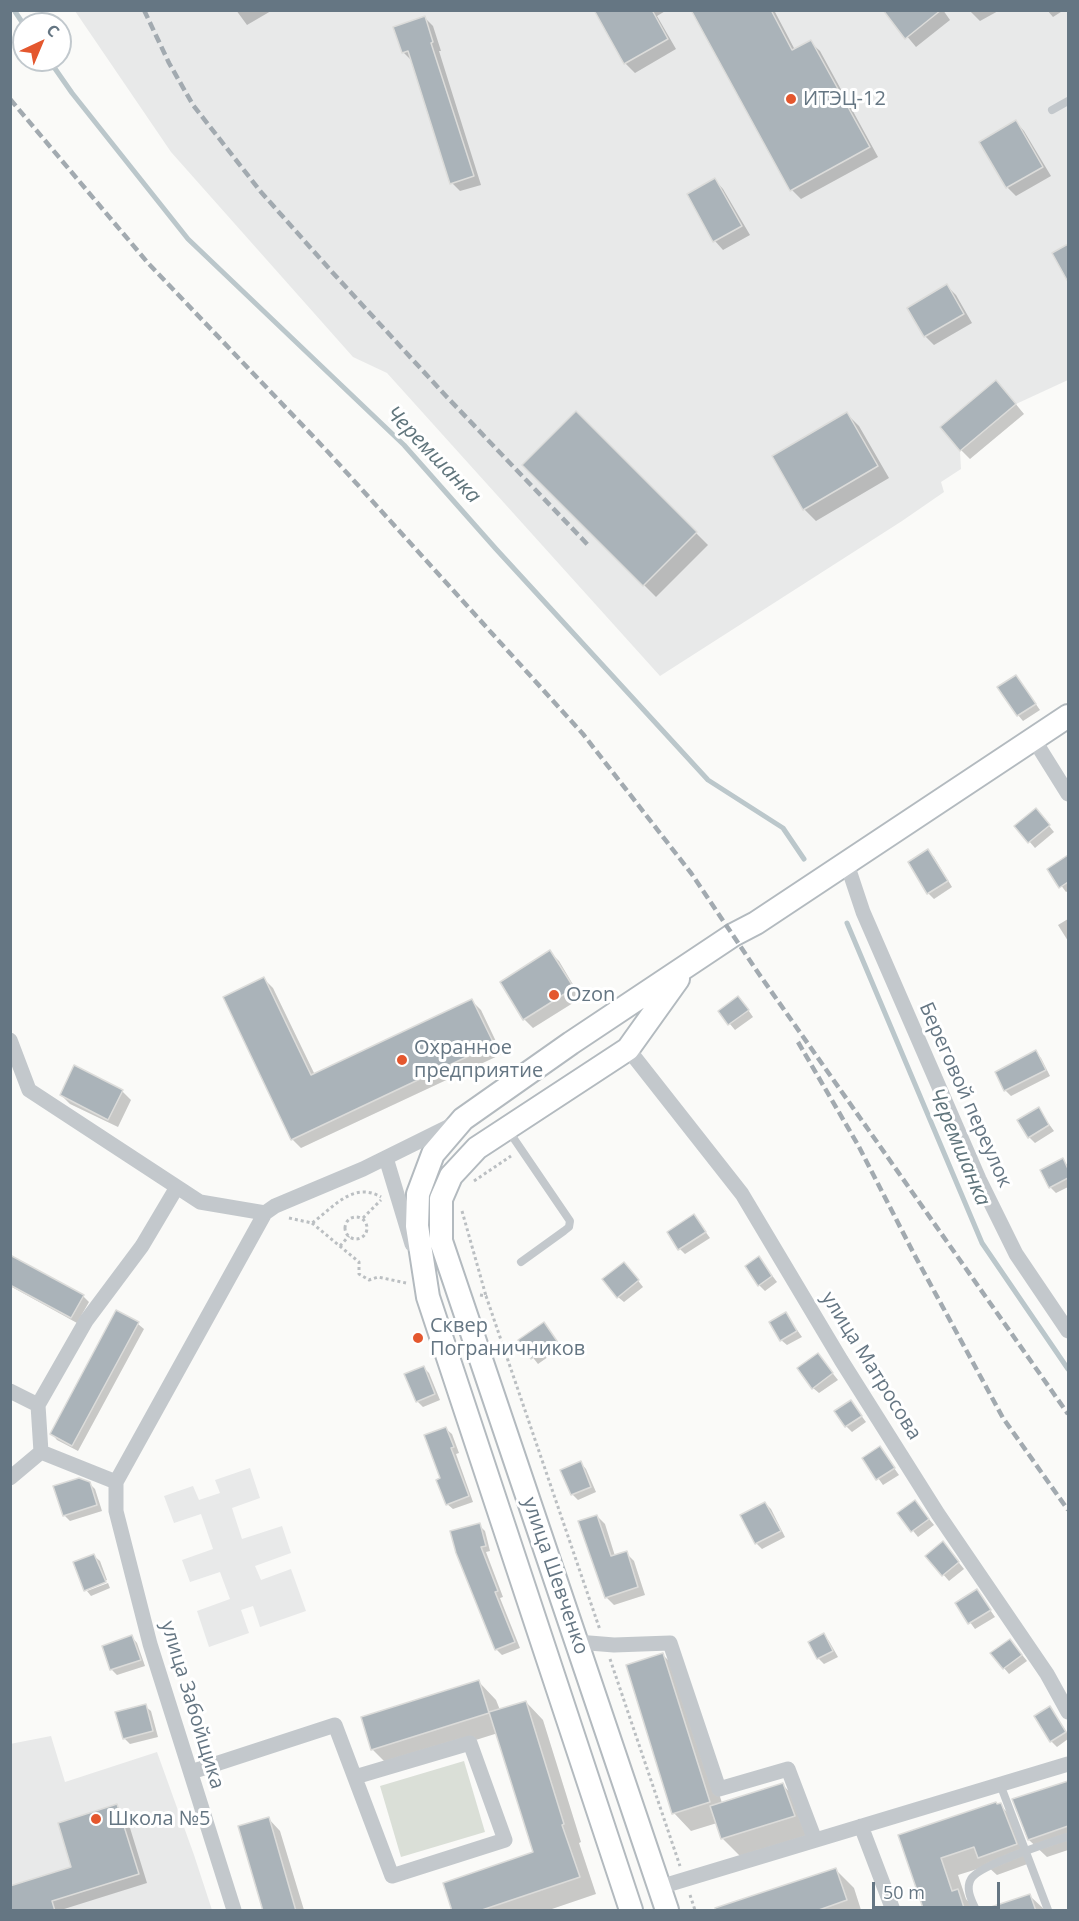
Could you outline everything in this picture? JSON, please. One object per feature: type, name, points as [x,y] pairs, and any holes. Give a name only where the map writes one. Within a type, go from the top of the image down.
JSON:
[{"type":"main road","name":"улица Шевченко","points":[[631,1911],[428,1297],[417,1226],[418,1194],[433,1154],[463,1119],[571,1043],[842,867],[1068,716]]},
{"type":"main road","points":[[628,1049],[686,968]]},
{"type":"main road","name":"улица Шевченко","points":[[628,1049],[477,1148],[452,1176],[441,1199],[441,1241],[667,1911]]},
{"type":"street","points":[[1033,738],[1068,794]]},
{"type":"street","name":"Береговой переулок","points":[[842,867],[979,1179],[1016,1254],[1068,1331]]},
{"type":"street","points":[[10,1041],[29,1090],[200,1202],[265,1214]]},
{"type":"street","name":"улица Матросова","points":[[628,1049],[742,1194],[847,1370],[938,1514],[1047,1674],[1068,1712]]},
{"type":"street","points":[[41,1452],[116,1482],[265,1214],[275,1206],[386,1158],[463,1119]]},
{"type":"street","points":[[386,1158],[441,1241]]},
{"type":"street","points":[[386,1158],[428,1297]]},
{"type":"street","points":[[41,1452],[38,1405],[86,1321],[142,1246],[177,1187]]},
{"type":"street","points":[[10,1390],[38,1405]]},
{"type":"street","points":[[10,1478],[41,1452]]},
{"type":"street","name":"улица Забойщика","points":[[116,1482],[116,1511],[150,1644],[234,1911]]},
{"type":"street","points":[[577,1642],[605,1645],[670,1643],[719,1789],[788,1769],[814,1840]]},
{"type":"street","points":[[191,1772],[335,1725],[392,1876],[505,1840],[470,1743],[355,1777]]},
{"type":"street","points":[[660,1887],[1068,1764]]},
{"type":"street","points":[[861,1826],[893,1910]]},
{"type":"lane","points":[[1052,110],[1068,101]]},
{"type":"lane","points":[[507,1129],[570,1221],[569,1227],[521,1262]]},
{"type":"lane","points":[[1000,1784],[1048,1911]]},
{"type":"lane","points":[[976,1911],[968,1888],[971,1878],[981,1870],[1026,1851],[1068,1838]]},
{"type":"path","points":[[473,1182],[521,1150]]},
{"type":"path","points":[[312,1223],[354,1191],[366,1191],[382,1198],[387,1206]]},
{"type":"path","points":[[363,1218],[382,1198]]},
{"type":"path","points":[[460,1205],[486,1296]]},
{"type":"path","points":[[265,1214],[312,1223],[359,1262],[359,1274],[369,1280],[378,1277],[408,1283],[405,1272]]},
{"type":"path","points":[[357,1216],[363,1218],[368,1230],[364,1236],[359,1239],[349,1236],[345,1229],[346,1222],[357,1216]]},
{"type":"path","points":[[340,1246],[349,1236]]},
{"type":"path","points":[[605,1645],[694,1911]]},
{"type":"shaded area","points":[[75,11],[1068,11],[1068,380],[1016,404],[960,451],[961,469],[941,482],[944,492],[660,676],[387,373],[353,357],[171,152]]},
{"type":"shaded area","points":[[250,1468],[260,1498],[232,1508],[242,1539],[282,1526],[291,1553],[255,1566],[261,1580],[291,1569],[306,1611],[260,1627],[253,1606],[241,1610],[249,1633],[209,1647],[197,1611],[230,1599],[220,1572],[190,1582],[182,1560],[213,1549],[201,1514],[174,1523],[164,1496],[193,1486],[199,1500],[220,1493],[215,1480]]},
{"type":"shaded area","name":"Школа №5","points":[[51,1736],[65,1782],[157,1752],[212,1910],[11,1910],[10,1744]]},
{"type":"shaded area","points":[[464,1761],[485,1832],[401,1857],[380,1786]]},
{"type":"building","points":[[594,10],[652,10],[668,39],[624,64]]},
{"type":"building","name":"ИТЭЦ-12","points":[[691,10],[771,10],[792,50],[811,40],[870,147],[790,191]]},
{"type":"building","points":[[883,10],[941,10],[905,39]]},
{"type":"building","points":[[425,16],[433,42],[431,43],[474,176],[450,184],[408,51],[402,53],[393,27]]},
{"type":"building","points":[[1016,120],[1043,167],[1006,188],[979,142]]},
{"type":"building","points":[[715,178],[742,226],[713,242],[687,194]]},
{"type":"building","points":[[1068,244],[1068,282],[1052,253]]},
{"type":"building","points":[[947,284],[964,314],[924,337],[907,308]]},
{"type":"building","points":[[996,380],[1016,404],[960,451],[940,427]]},
{"type":"building","points":[[576,411],[697,532],[643,586],[522,465]]},
{"type":"building","points":[[847,412],[878,466],[803,510],[772,456]]},
{"type":"building","points":[[1016,675],[1036,704],[1017,716],[997,687]]},
{"type":"building","points":[[1036,808],[1050,825],[1028,843],[1014,826]]},
{"type":"building","points":[[928,849],[948,881],[927,894],[908,862]]},
{"type":"building","points":[[1068,855],[1068,882],[1059,888],[1047,869]]},
{"type":"building","points":[[550,950],[574,988],[523,1020],[500,982]]},
{"type":"building","name":"Охранное предприятие","points":[[264,977],[311,1075],[472,999],[494,1044],[291,1140],[223,997]]},
{"type":"building","points":[[738,996],[749,1010],[728,1025],[718,1011]]},
{"type":"building","points":[[1036,1050],[1046,1070],[1004,1091],[995,1072]]},
{"type":"building","points":[[74,1065],[123,1090],[108,1120],[60,1095]]},
{"type":"building","points":[[1039,1107],[1049,1125],[1028,1138],[1017,1120]]},
{"type":"building","points":[[1063,1158],[1068,1169],[1068,1178],[1049,1188],[1040,1170]]},
{"type":"building","points":[[694,1214],[706,1232],[678,1250],[667,1232]]},
{"type":"building","points":[[10,1255],[84,1295],[71,1318],[10,1285]]},
{"type":"building","points":[[759,1256],[772,1276],[758,1286],[745,1266]]},
{"type":"building","points":[[624,1262],[639,1280],[617,1298],[602,1279]]},
{"type":"building","points":[[116,1310],[139,1322],[72,1446],[50,1434]]},
{"type":"building","points":[[786,1312],[797,1331],[780,1341],[769,1322]]},
{"type":"building","points":[[544,1322],[557,1341],[531,1359],[518,1340]]},
{"type":"building","points":[[818,1353],[833,1373],[812,1389],[797,1368]]},
{"type":"building","points":[[424,1366],[435,1394],[416,1402],[404,1374]]},
{"type":"building","points":[[851,1400],[862,1416],[845,1427],[834,1411]]},
{"type":"building","points":[[446,1427],[454,1447],[451,1448],[469,1496],[446,1505],[436,1480],[440,1478],[424,1435]]},
{"type":"building","points":[[880,1446],[895,1468],[876,1480],[862,1458]]},
{"type":"building","points":[[581,1461],[591,1487],[571,1495],[560,1470]]},
{"type":"building","points":[[79,1478],[90,1482],[97,1505],[63,1516],[53,1486]]},
{"type":"building","points":[[915,1500],[929,1519],[911,1532],[897,1513]]},
{"type":"building","points":[[765,1502],[781,1531],[755,1544],[740,1515]]},
{"type":"building","points":[[597,1515],[611,1556],[627,1551],[638,1587],[605,1598],[578,1521]]},
{"type":"building","points":[[480,1523],[486,1546],[481,1547],[498,1591],[495,1592],[515,1642],[495,1650],[456,1553],[450,1531]]},
{"type":"building","points":[[943,1541],[959,1562],[942,1576],[925,1556]]},
{"type":"building","points":[[94,1554],[106,1582],[84,1591],[73,1562]]},
{"type":"building","points":[[977,1589],[991,1610],[968,1624],[955,1603]]},
{"type":"building","points":[[824,1633],[833,1651],[817,1659],[808,1642]]},
{"type":"building","points":[[132,1635],[141,1660],[110,1670],[102,1646]]},
{"type":"building","points":[[1010,1639],[1022,1655],[1003,1669],[990,1653]]},
{"type":"building","points":[[663,1653],[710,1802],[672,1814],[626,1665]]},
{"type":"building","points":[[479,1680],[489,1713],[371,1750],[361,1717]]},
{"type":"building","points":[[526,1701],[564,1824],[562,1825],[580,1877],[479,1911],[452,1911],[443,1883],[533,1852],[489,1712]]},
{"type":"building","points":[[146,1704],[153,1731],[123,1739],[115,1712]]},
{"type":"building","points":[[1050,1706],[1066,1732],[1050,1742],[1034,1716]]},
{"type":"building","points":[[1068,1781],[1068,1826],[1028,1840],[1012,1799]]},
{"type":"building","points":[[783,1783],[795,1816],[721,1839],[710,1806]]},
{"type":"building","points":[[996,1802],[1001,1803],[1017,1844],[978,1858],[974,1847],[941,1858],[952,1891],[958,1889],[965,1911],[924,1911],[898,1835]]},
{"type":"building","points":[[117,1804],[139,1874],[52,1901],[55,1911],[10,1911],[10,1886],[71,1867],[58,1823]]},
{"type":"building","points":[[269,1817],[296,1911],[263,1911],[238,1826]]},
{"type":"building","points":[[836,1868],[847,1900],[816,1911],[716,1911],[715,1908]]},
{"type":"building","points":[[1030,1894],[1036,1911],[988,1911],[988,1908]]},
{"type":"waterway","name":"Черемшанка","points":[[57,72],[188,239],[404,445],[708,780],[783,828],[804,859]]},
{"type":"waterway","name":"Черемшанка","points":[[847,923],[982,1243],[1068,1369]]},
{"type":"railway","points":[[144,10],[169,63],[193,105],[261,192],[446,396],[588,545]]},
{"type":"railway","points":[[10,99],[148,263],[328,452],[583,734],[691,873],[759,974],[1068,1414]]},
{"type":"railway","points":[[798,1042],[858,1145],[1003,1418],[1068,1510]]},
{"type":"place","name":"ИТЭЦ-12","points":[[791,99]]},
{"type":"place","name":"Ozon","points":[[554,995]]},
{"type":"place","name":"Охранное предприятие","points":[[402,1060]]},
{"type":"place","name":"Сквер Пограничников","points":[[418,1338]]},
{"type":"place","name":"Школа №5","points":[[96,1819]]}]
